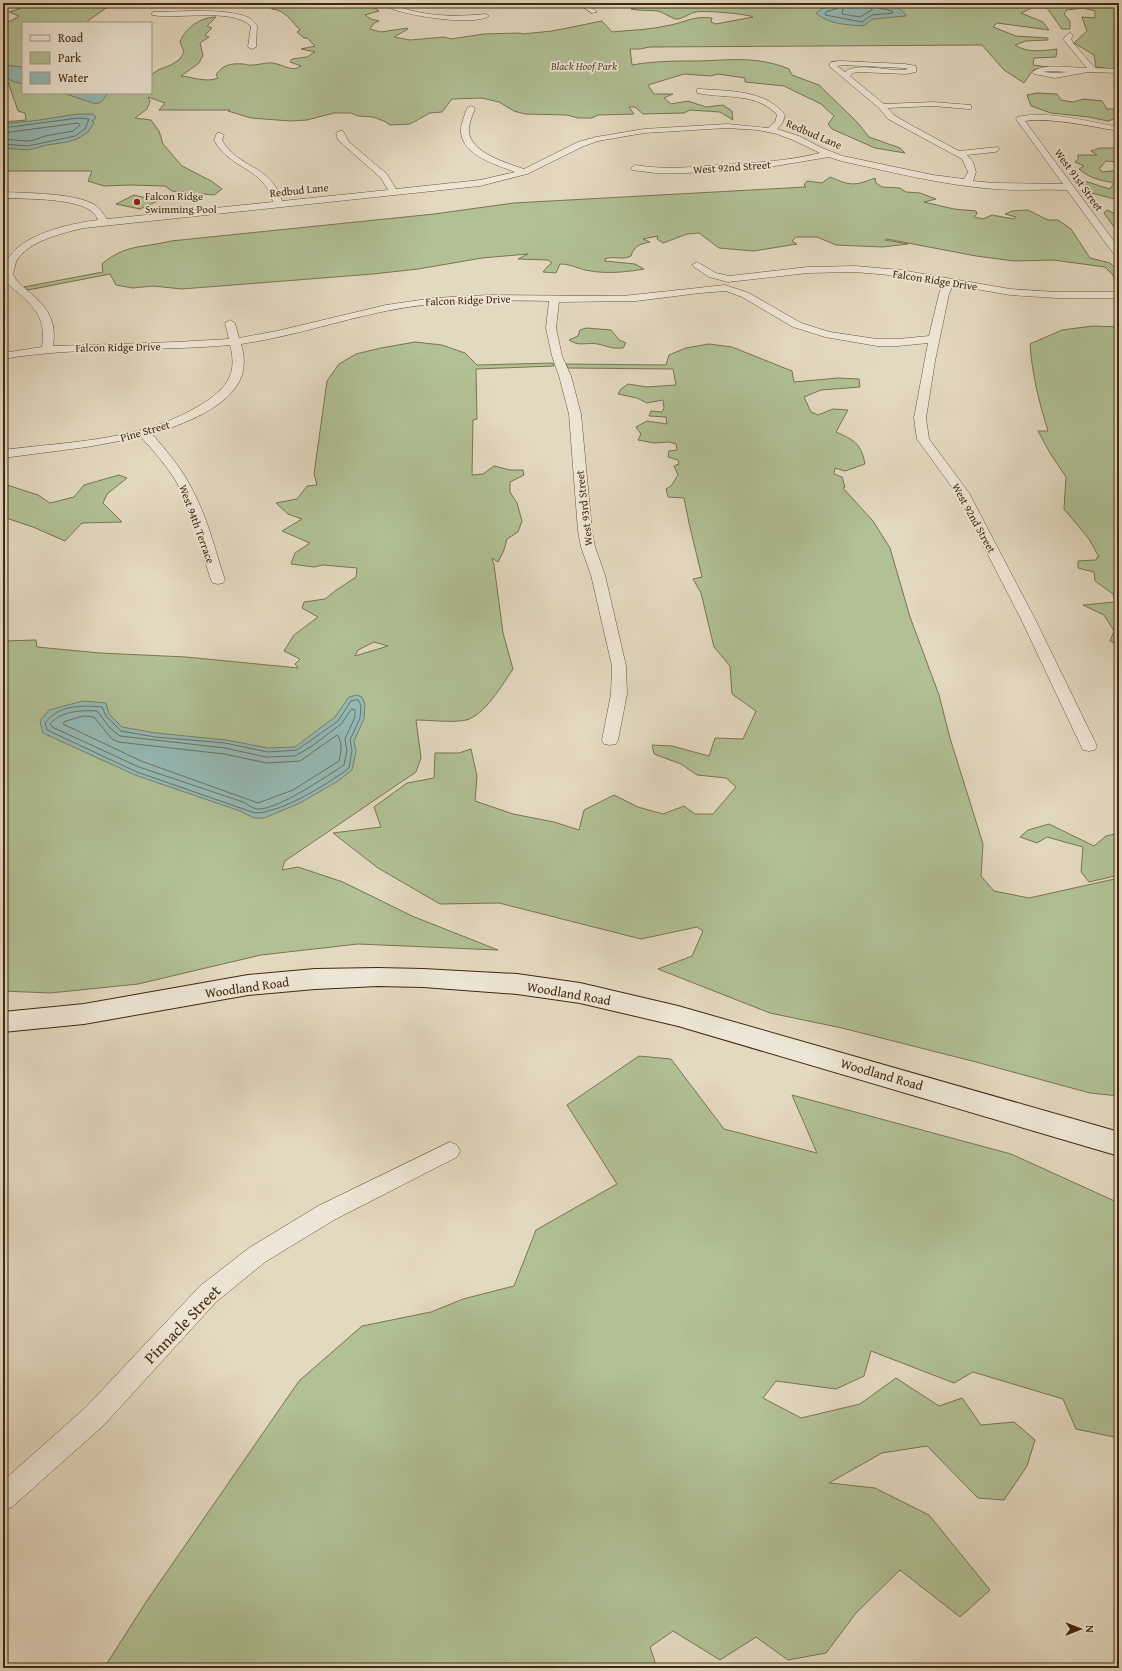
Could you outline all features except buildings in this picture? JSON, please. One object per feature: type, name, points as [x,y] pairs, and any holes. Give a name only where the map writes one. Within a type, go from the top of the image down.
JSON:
[{"type":"main road","name":"Woodland Road","points":[[3,1022],[84,1014],[248,985],[315,979],[378,977],[424,978],[517,984],[580,993],[658,1011],[857,1067],[1119,1144]]},
{"type":"street","points":[[383,3],[398,9],[430,16],[465,18],[486,16]]},
{"type":"street","points":[[580,3],[594,12]]},
{"type":"street","points":[[146,22],[162,7]]},
{"type":"street","points":[[154,14],[221,14],[245,18],[251,21],[254,26],[252,47]]},
{"type":"street","points":[[430,16],[421,22],[434,22],[441,17]]},
{"type":"street","points":[[1070,35],[1067,39],[1070,44],[1094,71]]},
{"type":"street","points":[[846,76],[851,71],[858,70],[906,72],[914,69],[905,66],[841,63],[834,64],[833,66],[882,106],[892,117],[965,157],[971,167],[971,177],[967,183]]},
{"type":"street","points":[[1085,71],[1059,75],[1041,74],[1037,72],[1040,70],[1049,69],[1119,72]]},
{"type":"street","points":[[700,91],[739,95],[760,100],[774,107],[781,115],[781,119],[779,124],[770,130]]},
{"type":"street","points":[[882,106],[917,104],[968,107]]},
{"type":"street","points":[[471,108],[465,132],[470,145],[486,157],[524,172]]},
{"type":"street","name":"West 91st Street","points":[[1119,129],[1071,121],[1032,117],[1020,119],[1119,255]]},
{"type":"street","name":"Redbud Lane","points":[[6,274],[11,263],[22,249],[37,240],[73,227],[104,222],[480,183],[524,172],[581,144],[596,139],[633,132],[713,126],[743,126],[770,130],[796,138],[829,154],[873,166],[967,183],[994,186],[1069,187]]},
{"type":"street","points":[[340,133],[341,138],[346,144],[384,176],[393,191]]},
{"type":"street","points":[[585,134],[596,139]]},
{"type":"street","points":[[220,135],[218,140],[224,150],[231,157],[266,180],[271,185],[278,204]]},
{"type":"street","points":[[960,153],[995,149]]},
{"type":"street","name":"West 92nd Street","points":[[634,168],[676,171],[769,165],[796,162],[829,154]]},
{"type":"street","points":[[3,195],[35,197],[79,203],[90,206],[96,210],[104,222]]},
{"type":"street","points":[[697,265],[798,325],[854,339],[886,343],[933,339]]},
{"type":"street","name":"Falcon Ridge Drive","points":[[3,356],[48,349],[183,346],[234,342],[291,332],[408,304],[474,299],[640,298],[725,283],[752,276],[808,270],[855,269],[901,273],[1010,292],[1056,295],[1119,295]]},
{"type":"street","points":[[6,274],[14,284],[40,307],[44,314],[50,333],[48,349]]},
{"type":"street","name":"West 92nd Street","points":[[949,282],[944,294],[933,339],[922,357],[920,418],[923,439],[963,493],[1028,618],[1090,746]]},
{"type":"street","name":"West 93rd Street","points":[[554,299],[551,328],[575,414],[585,531],[588,547],[598,575],[619,666],[620,694],[610,740]]},
{"type":"street","points":[[230,323],[234,342]]},
{"type":"street","name":"Pine Street","points":[[3,454],[91,443],[144,433],[193,414],[215,400],[230,386],[235,379],[238,359],[234,342]]},
{"type":"street","points":[[886,343],[922,357]]},
{"type":"street","name":"West 94th Terrace","points":[[144,433],[164,456],[182,482],[193,506],[218,580]]},
{"type":"street","name":"Pinnacle Street","points":[[3,1498],[95,1416],[208,1294],[251,1260],[326,1213],[450,1151]]},
{"type":"green space","name":"Black Hoof Park","points":[[113,3],[86,22],[22,22],[22,94],[152,94],[152,74],[180,59],[184,52],[180,42],[186,32],[199,21],[216,17],[207,26],[212,28],[205,35],[209,37],[200,43],[203,55],[199,63],[181,76],[204,80],[214,79],[218,78],[216,75],[221,69],[227,65],[235,64],[251,65],[271,63],[289,68],[298,68],[301,66],[290,62],[292,59],[307,57],[315,52],[301,49],[315,46],[307,38],[304,38],[297,32],[300,30],[281,11],[272,9],[270,5],[242,6],[243,3],[336,3],[343,6],[366,5],[379,11],[365,15],[371,19],[379,21],[374,23],[370,29],[381,32],[407,28],[408,29],[394,37],[410,40],[444,37],[451,39],[484,34],[522,34],[552,31],[602,21],[612,32],[659,27],[705,17],[712,18],[711,22],[716,24],[753,17],[715,12],[700,12],[675,19],[658,11],[631,9],[639,6],[631,3],[725,3],[746,6],[769,3],[1119,3],[1119,67],[1111,69],[1096,67],[1094,55],[1074,43],[1087,31],[1082,17],[1095,18],[1095,11],[1083,8],[1067,10],[1064,14],[1070,21],[1070,29],[1062,29],[1047,8],[1032,8],[1021,13],[1043,22],[1049,30],[997,23],[993,27],[1016,36],[1048,38],[1048,40],[1026,41],[1015,45],[1020,48],[1041,51],[1057,49],[1056,57],[1034,58],[1033,65],[1048,67],[1033,70],[1024,83],[1004,70],[982,45],[650,47],[630,49],[632,65],[665,62],[755,60],[789,69],[792,75],[819,85],[857,122],[869,137],[900,148],[905,153],[875,148],[832,129],[828,124],[834,116],[821,104],[784,86],[745,82],[745,78],[718,74],[711,76],[684,74],[648,85],[654,94],[673,94],[664,98],[671,104],[688,101],[706,107],[723,105],[732,111],[733,120],[720,112],[690,110],[684,113],[643,114],[635,107],[629,107],[634,114],[598,115],[592,118],[578,118],[567,115],[525,114],[514,111],[499,102],[482,98],[452,99],[442,112],[430,113],[410,124],[390,125],[373,117],[358,116],[351,113],[334,113],[307,120],[290,121],[251,118],[228,111],[230,110],[159,110],[165,103],[148,97],[150,101],[147,109],[135,118],[151,120],[159,131],[163,144],[182,166],[211,181],[222,189],[214,195],[172,191],[165,186],[104,186],[88,181],[92,171],[3,171],[3,122],[26,120],[25,113],[18,111],[8,82],[3,79],[3,21],[11,21],[19,16],[9,12],[19,9],[19,7],[10,4]]},
{"type":"green space","points":[[1037,93],[1057,94],[1061,100],[1073,102],[1084,99],[1102,101],[1107,109],[1119,109],[1119,117],[1108,121],[1089,117],[1051,113],[1031,106],[1027,95]]},
{"type":"green space","points":[[1100,148],[1119,148],[1119,162],[1106,161],[1099,169],[1103,172],[1119,170],[1119,200],[1091,193],[1082,181],[1110,189],[1114,183],[1099,180],[1088,175],[1079,169],[1084,166],[1075,162],[1078,159],[1078,155],[1097,155],[1091,151]]},
{"type":"green space","points":[[830,177],[852,184],[857,184],[875,178],[876,183],[882,187],[900,188],[906,192],[920,193],[936,199],[924,202],[954,209],[976,211],[977,214],[974,217],[983,219],[992,215],[1014,219],[1016,217],[1005,214],[1012,211],[1028,210],[1048,220],[1058,220],[1071,229],[1090,258],[1110,263],[1119,271],[1119,291],[1117,291],[1113,275],[1105,267],[1053,260],[1014,261],[976,256],[887,239],[885,240],[908,244],[883,247],[836,245],[817,237],[796,237],[792,241],[797,244],[754,251],[719,248],[699,233],[687,234],[663,243],[657,239],[658,236],[643,239],[650,242],[638,246],[631,256],[605,259],[605,261],[635,264],[644,269],[624,272],[598,272],[560,264],[556,273],[543,272],[552,263],[548,260],[518,259],[528,254],[482,258],[418,269],[373,274],[182,289],[153,286],[133,288],[116,285],[110,274],[28,290],[24,287],[103,272],[102,264],[119,253],[135,248],[171,241],[434,214],[514,203],[806,187],[804,185],[807,181],[822,183]]},
{"type":"green space","name":"Falcon Ridge Swimming Pool","points":[[134,195],[158,201],[140,209],[116,204]]},
{"type":"green space","points":[[1107,210],[1116,214],[1116,217],[1119,218],[1119,234],[1104,213]]},
{"type":"green space","points":[[1093,326],[1119,327],[1119,645],[1110,641],[1114,631],[1104,615],[1083,605],[1115,602],[1113,594],[1095,581],[1094,572],[1078,568],[1078,561],[1096,560],[1097,557],[1099,557],[1089,539],[1064,509],[1066,477],[1038,431],[1048,431],[1036,388],[1030,344],[1062,330]]},
{"type":"green space","points":[[586,328],[611,330],[619,340],[626,343],[623,348],[615,348],[598,344],[576,343],[569,340],[578,336],[580,330]]},
{"type":"green space","points":[[415,342],[442,345],[465,353],[477,365],[553,363],[554,366],[476,369],[477,419],[473,420],[472,475],[483,474],[494,466],[510,470],[523,470],[524,475],[510,482],[510,492],[517,503],[522,521],[518,532],[507,539],[504,550],[498,562],[492,558],[503,633],[513,669],[492,699],[473,717],[466,720],[455,721],[416,720],[421,758],[416,772],[285,861],[282,870],[298,867],[343,882],[412,916],[498,950],[358,944],[261,955],[138,984],[50,993],[3,991],[3,641],[36,640],[37,647],[100,653],[186,657],[298,668],[295,664],[300,659],[284,651],[294,635],[318,617],[302,608],[304,602],[325,599],[356,577],[357,568],[323,565],[314,567],[291,564],[295,553],[310,543],[282,531],[302,519],[288,514],[276,503],[297,499],[307,486],[317,485],[314,474],[327,381],[339,364],[356,354]],"holes":[[[374,642],[388,646],[355,656],[358,650]]]},
{"type":"green space","points":[[709,344],[732,347],[792,371],[794,382],[838,378],[859,379],[860,387],[821,390],[804,397],[811,412],[818,415],[833,409],[848,410],[836,432],[848,437],[856,443],[861,451],[865,464],[845,471],[835,468],[834,474],[842,477],[845,487],[843,488],[873,521],[890,548],[910,617],[939,695],[950,738],[983,844],[981,876],[994,891],[1029,898],[1119,878],[1119,1096],[1090,1093],[842,1028],[770,1013],[658,969],[692,956],[703,931],[697,927],[641,939],[499,903],[440,904],[378,868],[333,833],[381,827],[374,807],[407,783],[434,778],[435,753],[459,753],[471,749],[477,776],[475,801],[513,814],[554,822],[579,830],[584,810],[614,795],[638,807],[663,814],[684,806],[695,814],[713,814],[736,787],[726,778],[697,775],[681,764],[654,754],[652,745],[672,746],[709,756],[715,738],[743,739],[756,711],[732,694],[730,666],[714,647],[701,593],[693,579],[702,577],[684,498],[668,497],[666,489],[671,486],[678,475],[674,466],[679,464],[678,460],[668,457],[669,451],[677,450],[676,444],[669,442],[654,443],[638,440],[641,434],[636,427],[647,421],[667,424],[666,417],[649,416],[651,411],[662,412],[664,408],[663,400],[647,403],[637,398],[618,394],[621,389],[628,384],[647,387],[676,385],[673,369],[568,368],[566,364],[666,365],[669,355],[686,348]]},
{"type":"green space","points":[[119,475],[127,478],[107,494],[103,503],[122,522],[82,523],[65,541],[33,527],[3,517],[3,487],[7,485],[38,495],[50,503],[74,497],[84,485]]},
{"type":"green space","points":[[1049,824],[1094,846],[1106,836],[1119,833],[1119,875],[1089,882],[1081,872],[1083,847],[1047,837],[1037,843],[1020,837],[1028,830]]},
{"type":"green space","points":[[639,1056],[671,1059],[724,1129],[817,1153],[792,1095],[1011,1154],[1119,1203],[1119,1438],[1076,1429],[1063,1399],[973,1372],[954,1383],[871,1351],[864,1376],[836,1389],[776,1381],[763,1398],[801,1418],[860,1404],[896,1378],[939,1406],[962,1398],[981,1425],[1014,1422],[1035,1440],[1027,1466],[1004,1500],[978,1498],[927,1446],[882,1453],[829,1483],[875,1488],[929,1515],[990,1590],[960,1617],[900,1570],[856,1613],[826,1653],[788,1660],[756,1637],[720,1660],[673,1631],[650,1647],[657,1668],[509,1668],[507,1663],[430,1668],[104,1668],[146,1602],[299,1381],[362,1326],[431,1312],[463,1299],[514,1286],[536,1230],[617,1184],[567,1105]]},
{"type":"water","points":[[847,3],[867,3],[894,7],[903,12],[906,16],[873,19],[863,26],[832,22],[816,13],[827,6]]},
{"type":"water","points":[[3,65],[22,67],[22,84],[12,81],[3,76]]},
{"type":"water","points":[[66,94],[107,94],[101,102],[96,104]]},
{"type":"water","points":[[77,114],[93,114],[96,117],[92,121],[94,123],[88,132],[77,139],[28,150],[3,148],[3,124]]},
{"type":"water","points":[[357,695],[362,697],[365,704],[364,719],[354,741],[356,751],[352,770],[338,781],[300,803],[264,818],[254,818],[240,811],[135,775],[43,733],[40,721],[49,710],[83,701],[106,703],[109,714],[122,727],[156,733],[226,740],[268,748],[295,747],[335,717],[349,697]]},
{"type":"place","name":"Falcon Ridge Swimming Pool","points":[[137,202]]}]
